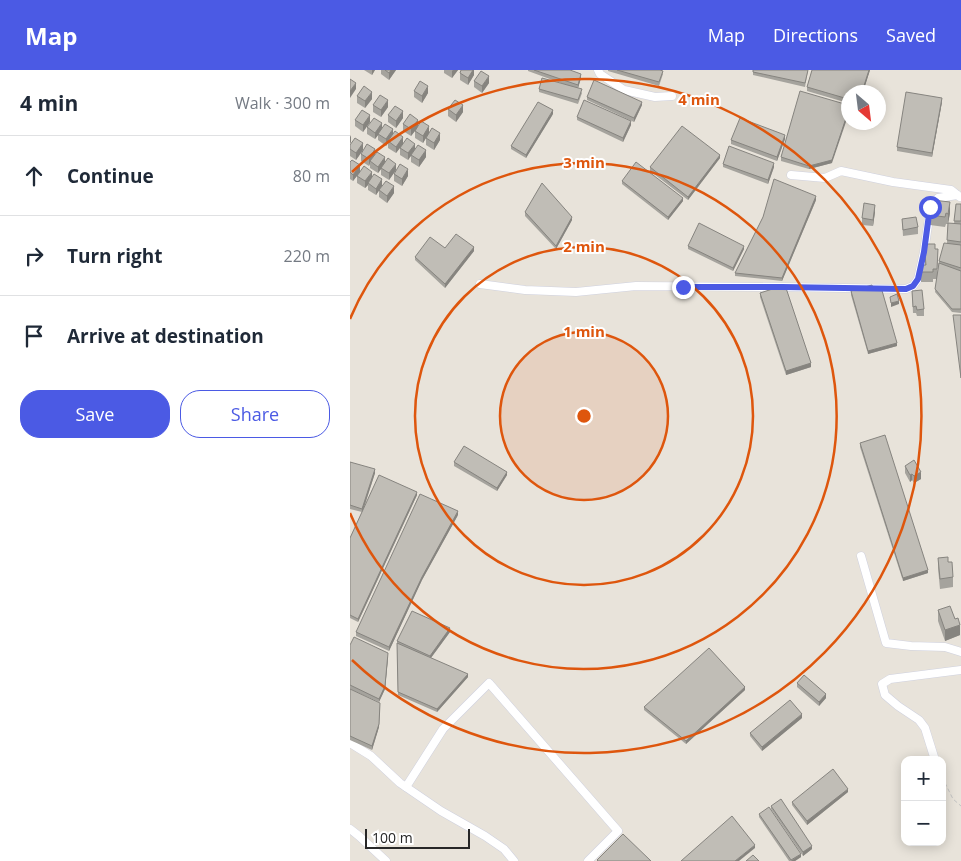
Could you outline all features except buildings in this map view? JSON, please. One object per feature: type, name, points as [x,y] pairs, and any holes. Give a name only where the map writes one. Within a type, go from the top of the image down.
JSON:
[{"type":"street","points":[[598,70],[600,74],[624,90],[655,97],[672,96]]},
{"type":"street","points":[[791,175],[825,178],[841,171],[893,182],[951,190],[959,196]]},
{"type":"street","points":[[480,284],[525,290],[576,292],[636,286],[906,289],[913,286],[918,279],[930,207],[938,198],[959,196]]},
{"type":"street","points":[[861,556],[886,643],[945,647],[961,652]]},
{"type":"street","points":[[934,756],[925,728],[919,720],[885,695],[882,684],[890,679],[961,670]]},
{"type":"street","points":[[406,787],[443,729],[488,684],[618,831],[588,861]]},
{"type":"street","points":[[350,743],[371,756],[400,783],[441,811],[504,849],[514,861]]},
{"type":"street","points":[[350,829],[386,861]]},
{"type":"path","points":[[946,785],[953,800],[961,806]]},
{"type":"route","points":[[683,287],[910,288],[918,279],[929,223],[930,207]]}]
